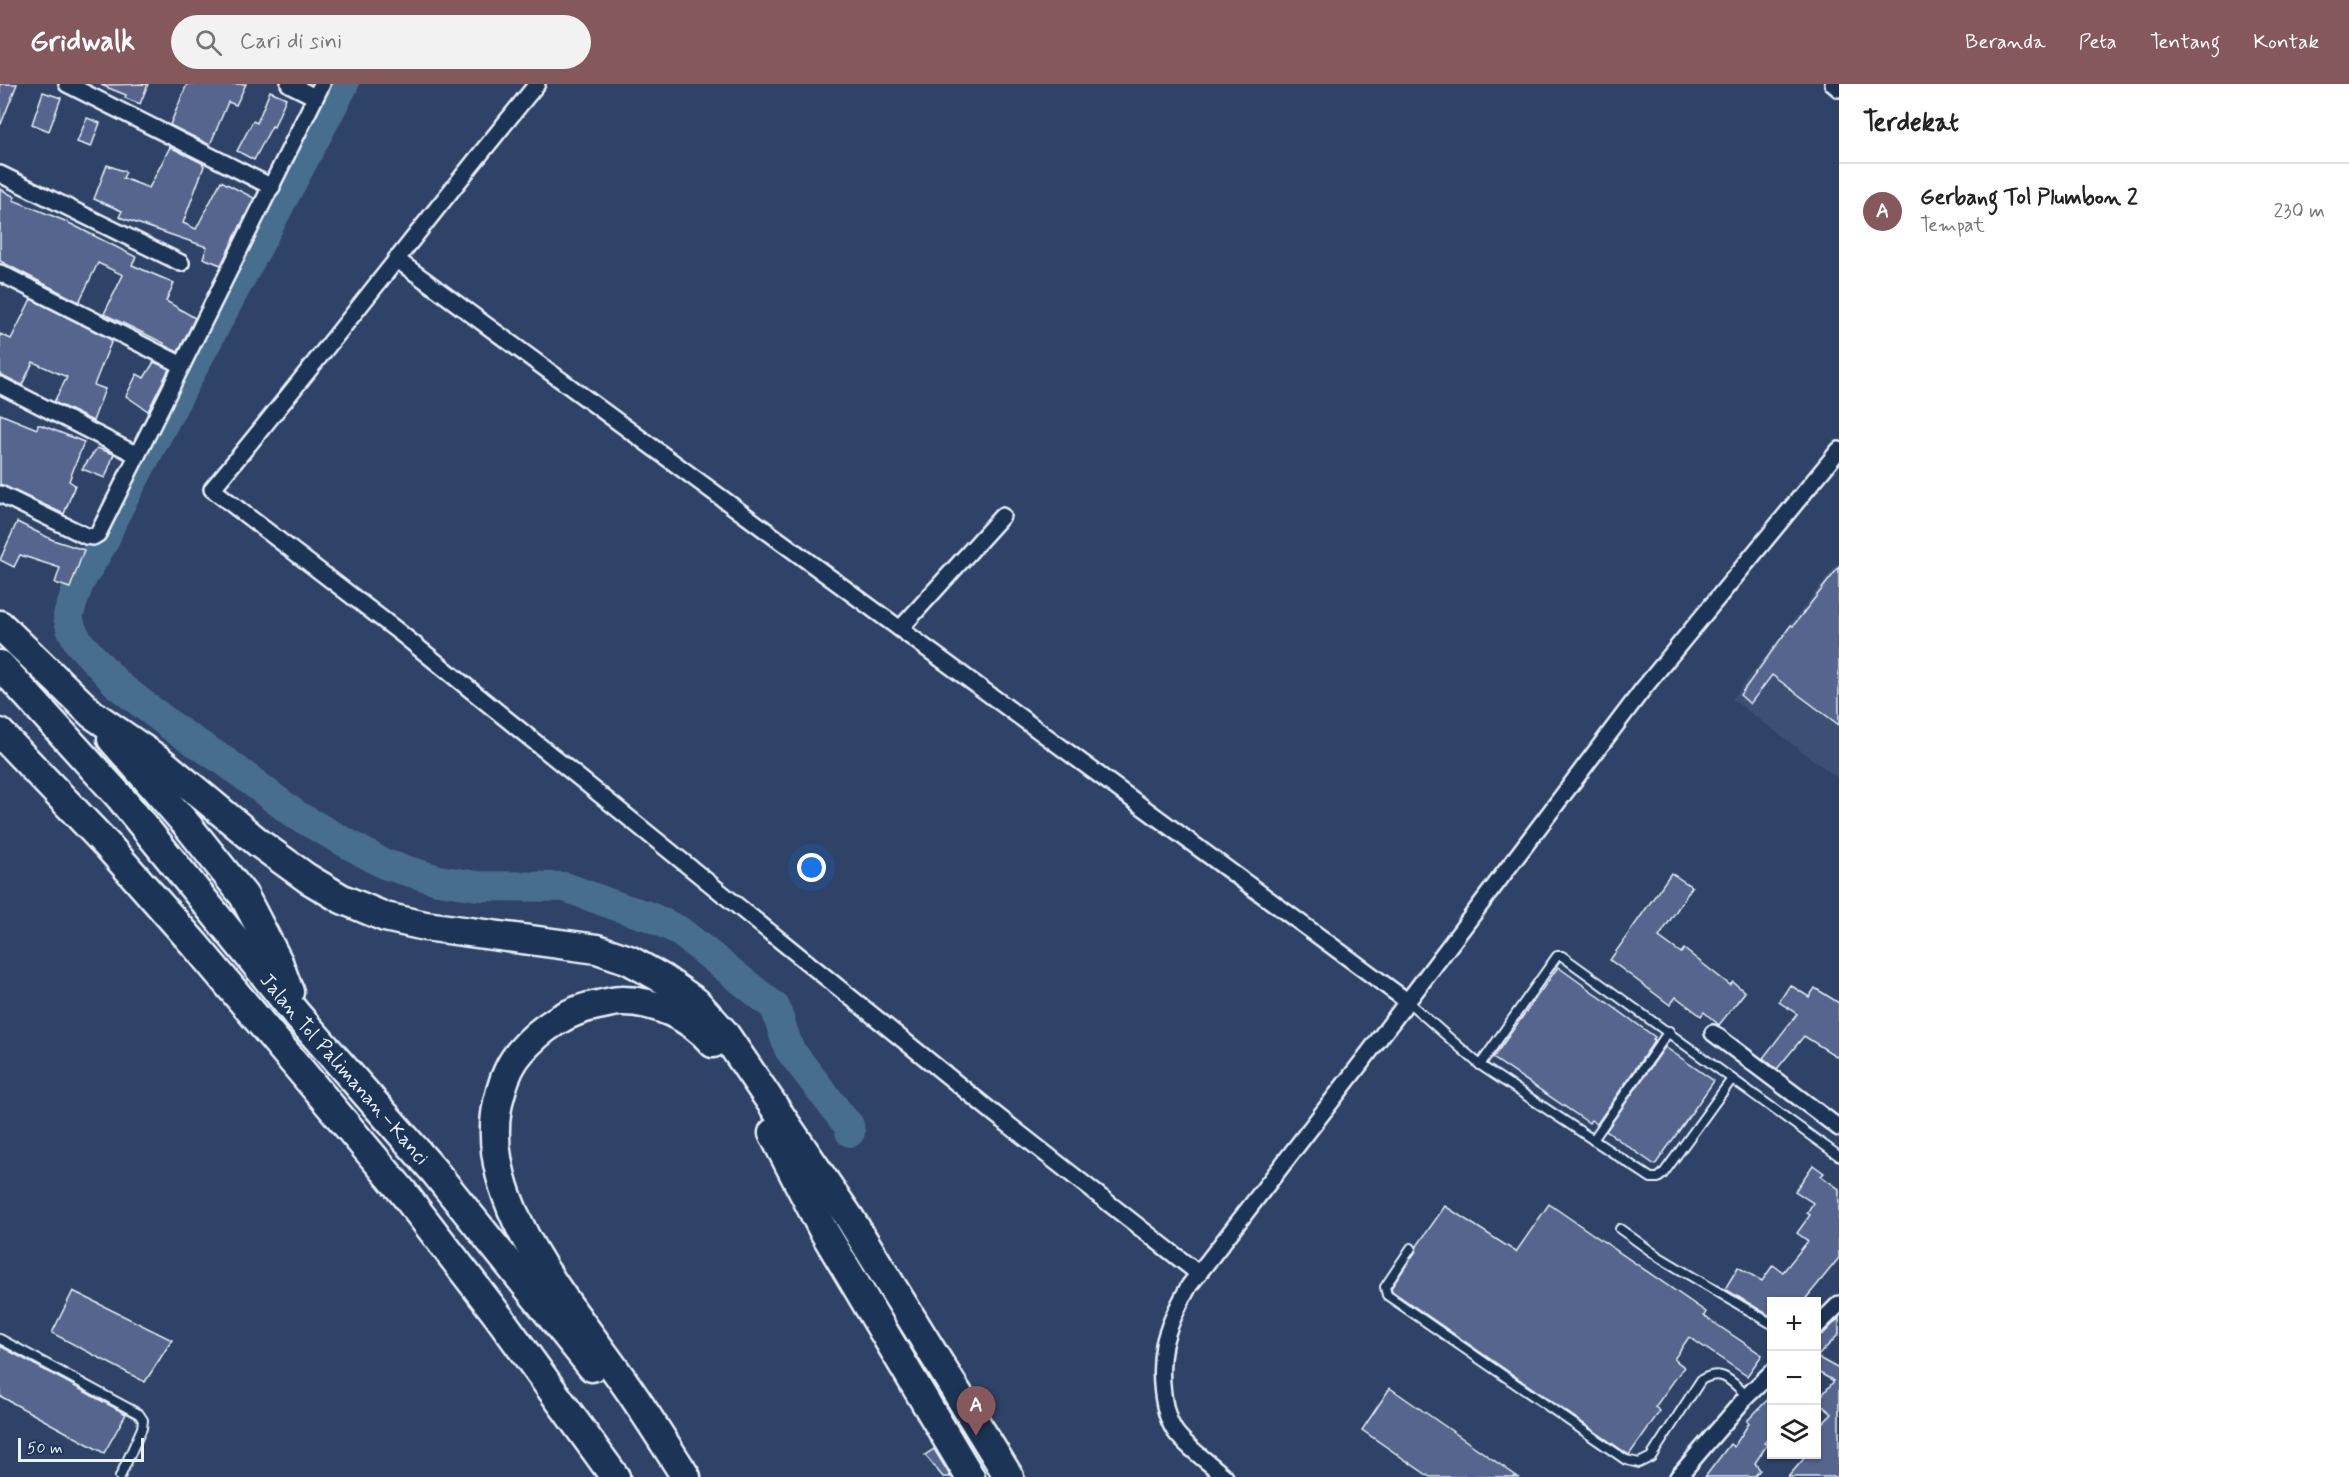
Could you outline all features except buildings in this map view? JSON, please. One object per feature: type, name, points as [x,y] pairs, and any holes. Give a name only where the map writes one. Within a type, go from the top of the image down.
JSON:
[{"type":"highway","points":[[0,625],[92,714],[136,769],[188,826],[244,896],[278,962],[297,1015]]},
{"type":"highway","name":"Jalan Tol Palimanan–Kanci","points":[[0,665],[120,796],[297,1015],[434,1171],[636,1422],[685,1477]]},
{"type":"highway","points":[[92,714],[159,760],[260,844],[307,878],[342,899],[385,917],[425,926],[597,949],[629,960],[663,979],[696,1002],[724,1033],[849,1217],[1009,1477]]},
{"type":"highway","name":"Jalan Tol Palimanan–Kanci","points":[[0,733],[123,863],[402,1191],[499,1317],[615,1477]]},
{"type":"highway","points":[[685,1477],[641,1406],[529,1245],[505,1192],[495,1150],[496,1105],[505,1077],[515,1058],[531,1039],[569,1014],[592,1006],[620,1001],[653,1006],[678,1015],[708,1037],[736,1070],[772,1131],[822,1228],[970,1477]]},
{"type":"street","points":[[67,84],[272,187]]},
{"type":"street","points":[[0,494],[86,536],[93,537],[98,534],[319,91],[289,84]]},
{"type":"street","points":[[537,84],[278,410],[212,489],[399,632],[991,1111],[1199,1274]]},
{"type":"street","points":[[1833,84],[1839,89]]},
{"type":"street","points":[[0,174],[181,263]]},
{"type":"street","points":[[396,259],[1407,1001]]},
{"type":"street","points":[[0,273],[182,365]]},
{"type":"street","points":[[0,385],[137,454]]},
{"type":"street","points":[[1225,1477],[1177,1434],[1165,1409],[1164,1345],[1177,1308],[1199,1274],[1643,689],[1839,450]]},
{"type":"street","points":[[900,629],[1002,516]]},
{"type":"street","points":[[1713,1033],[1839,1128]]},
{"type":"street","points":[[1821,1323],[1838,1308]]},
{"type":"street","points":[[1678,1477],[1747,1396],[1767,1377]]},
{"type":"lane","points":[[1480,1065],[1557,956],[1568,958],[1839,1156]]},
{"type":"lane","points":[[1407,1001],[1480,1065],[1642,1173],[1658,1178],[1732,1078]]},
{"type":"lane","points":[[1593,1140],[1669,1031]]},
{"type":"lane","points":[[1620,1229],[1659,1257],[1767,1321]]},
{"type":"lane","points":[[1411,1248],[1385,1287],[1387,1296],[1626,1460],[1639,1463],[1651,1457],[1701,1380],[1711,1374],[1724,1376],[1747,1396]]},
{"type":"lane","points":[[0,1339],[139,1414],[143,1420],[142,1428],[120,1477]]},
{"type":"shaded area","points":[[1839,562],[1839,779],[1732,699]]},
{"type":"waterway","points":[[344,84],[113,518],[104,541],[79,583],[68,616],[71,628],[79,643],[119,686],[178,731],[226,762],[296,815],[384,864],[438,880],[478,886],[565,887],[648,916],[678,930],[775,1007],[789,1049],[849,1125],[850,1132]]},
{"type":"place","name":"Gerbang Tol Plumbon 2","points":[[976,1436]]}]
